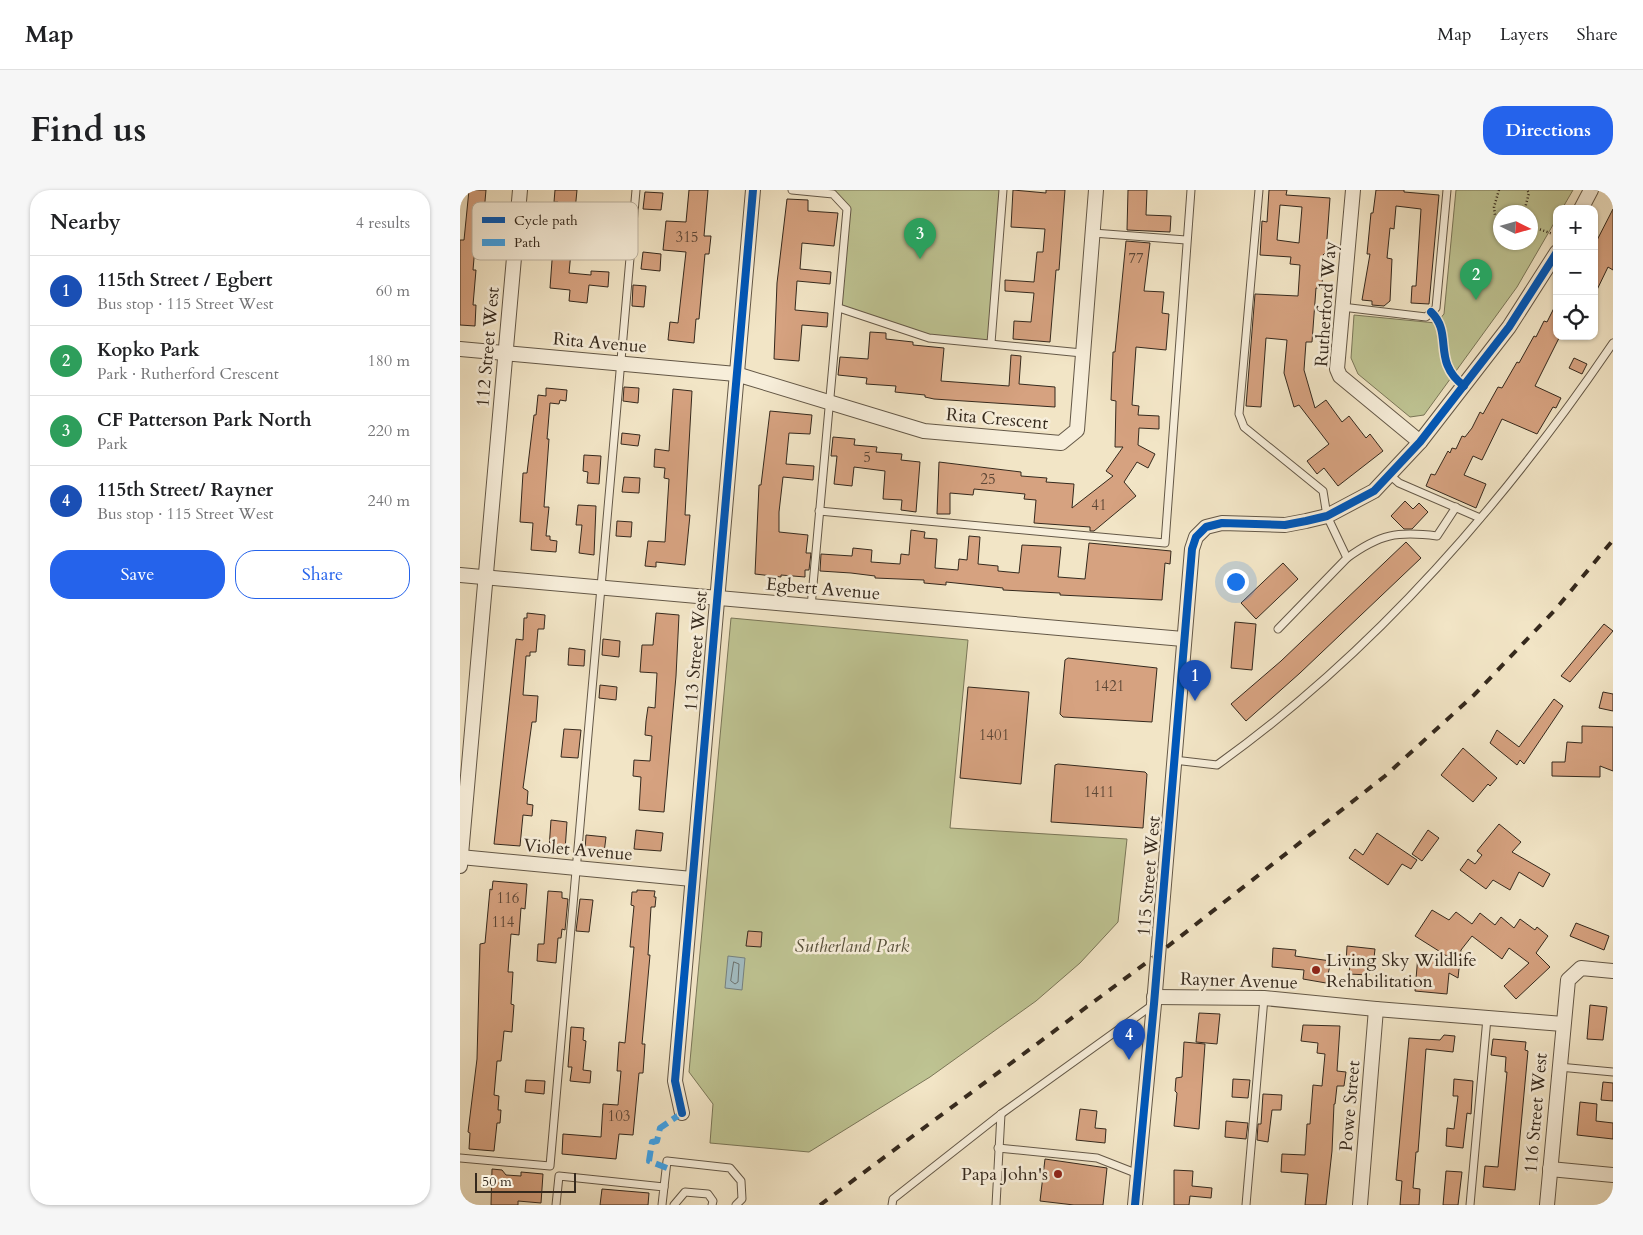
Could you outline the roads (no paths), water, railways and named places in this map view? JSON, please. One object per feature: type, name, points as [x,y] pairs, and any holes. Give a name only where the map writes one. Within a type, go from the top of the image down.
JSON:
[{"type":"street","name":"113 Street West","points":[[682,1113],[674,1080],[753,190]]},
{"type":"street","name":"Rita Crescent","points":[[736,374],[924,431],[1061,443],[1077,430],[1096,190]]},
{"type":"street","name":"Rutherford Way","points":[[1353,190],[1337,369],[1340,376],[1420,442]]},
{"type":"street","points":[[1583,205],[1591,190]]},
{"type":"street","points":[[1327,516],[1374,491],[1391,476],[1420,442],[1509,327],[1553,258]]},
{"type":"street","name":"112 Street West","points":[[460,860],[484,576],[514,260]]},
{"type":"street","name":"Rita Avenue","points":[[460,349],[736,374]]},
{"type":"street","name":"115 Street West","points":[[1135,1205],[1192,549],[1196,537],[1206,527],[1222,523],[1285,525],[1327,516]]},
{"type":"street","name":"Egbert Avenue","points":[[460,575],[1184,639]]},
{"type":"street","name":"Violet Avenue","points":[[460,860],[692,878]]},
{"type":"street","name":"116 Street West","points":[[1547,1205],[1568,980],[1581,968],[1613,971]]},
{"type":"street","name":"Rayner Avenue","points":[[1154,1000],[1264,998],[1376,1010],[1563,1024]]},
{"type":"street","name":"Powe Street","points":[[1360,1205],[1376,1010]]},
{"type":"street","points":[[1550,1169],[1613,1175]]},
{"type":"lane","points":[[792,190],[833,194],[847,209],[839,308],[828,402],[811,607]]},
{"type":"lane","points":[[991,343],[1003,190]]},
{"type":"lane","points":[[819,511],[1164,543],[1191,190]]},
{"type":"lane","points":[[1259,190],[1239,414],[1244,427],[1323,491],[1327,516],[1347,558]]},
{"type":"lane","points":[[1342,307],[1426,317],[1436,308],[1447,190]]},
{"type":"lane","points":[[1093,233],[1186,240]]},
{"type":"lane","points":[[460,1158],[550,1166],[630,260]]},
{"type":"lane","points":[[839,308],[929,338],[1082,353]]},
{"type":"lane","points":[[1174,760],[1217,765],[1351,654],[1424,581],[1480,518],[1552,429],[1613,342]]},
{"type":"lane","points":[[1391,476],[1399,483],[1480,518]]},
{"type":"lane","points":[[1278,629],[1347,558],[1367,543],[1406,532],[1437,536],[1456,507]]},
{"type":"lane","points":[[1246,1205],[1264,998]]},
{"type":"lane","points":[[892,1205],[893,1200],[1001,1114],[1154,1000]]},
{"type":"lane","points":[[1470,1205],[1488,1018]]},
{"type":"lane","points":[[1559,1067],[1613,1072]]},
{"type":"lane","points":[[996,1205],[1001,1114]]},
{"type":"lane","points":[[998,1148],[1097,1158],[1138,1174]]},
{"type":"lane","points":[[662,1205],[668,1161],[730,1168],[741,1181],[742,1200],[736,1205]]},
{"type":"lane","points":[[556,1205],[559,1176],[664,1187]]},
{"type":"lane","points":[[674,1205],[685,1192],[697,1192],[708,1194],[713,1201],[712,1205]]},
{"type":"water","points":[[728,956],[745,958],[742,990],[725,988]]},
{"type":"railway","points":[[820,1205],[1158,954],[1385,776],[1474,695],[1555,610],[1613,540]]},
{"type":"place","name":"CF Patterson Park North","points":[[920,259]]},
{"type":"place","name":"Kopko Park","points":[[1476,300]]},
{"type":"place","name":"115th Street / Egbert","points":[[1195,701]]},
{"type":"place","name":"Living Sky Wildlife Rehabilitation","points":[[1316,970]]},
{"type":"place","name":"115th Street/ Rayner","points":[[1129,1060]]},
{"type":"place","name":"Papa John's","points":[[1058,1174]]},
{"type":"park label","name":"Sutherland Park","points":[[852,946]]}]
